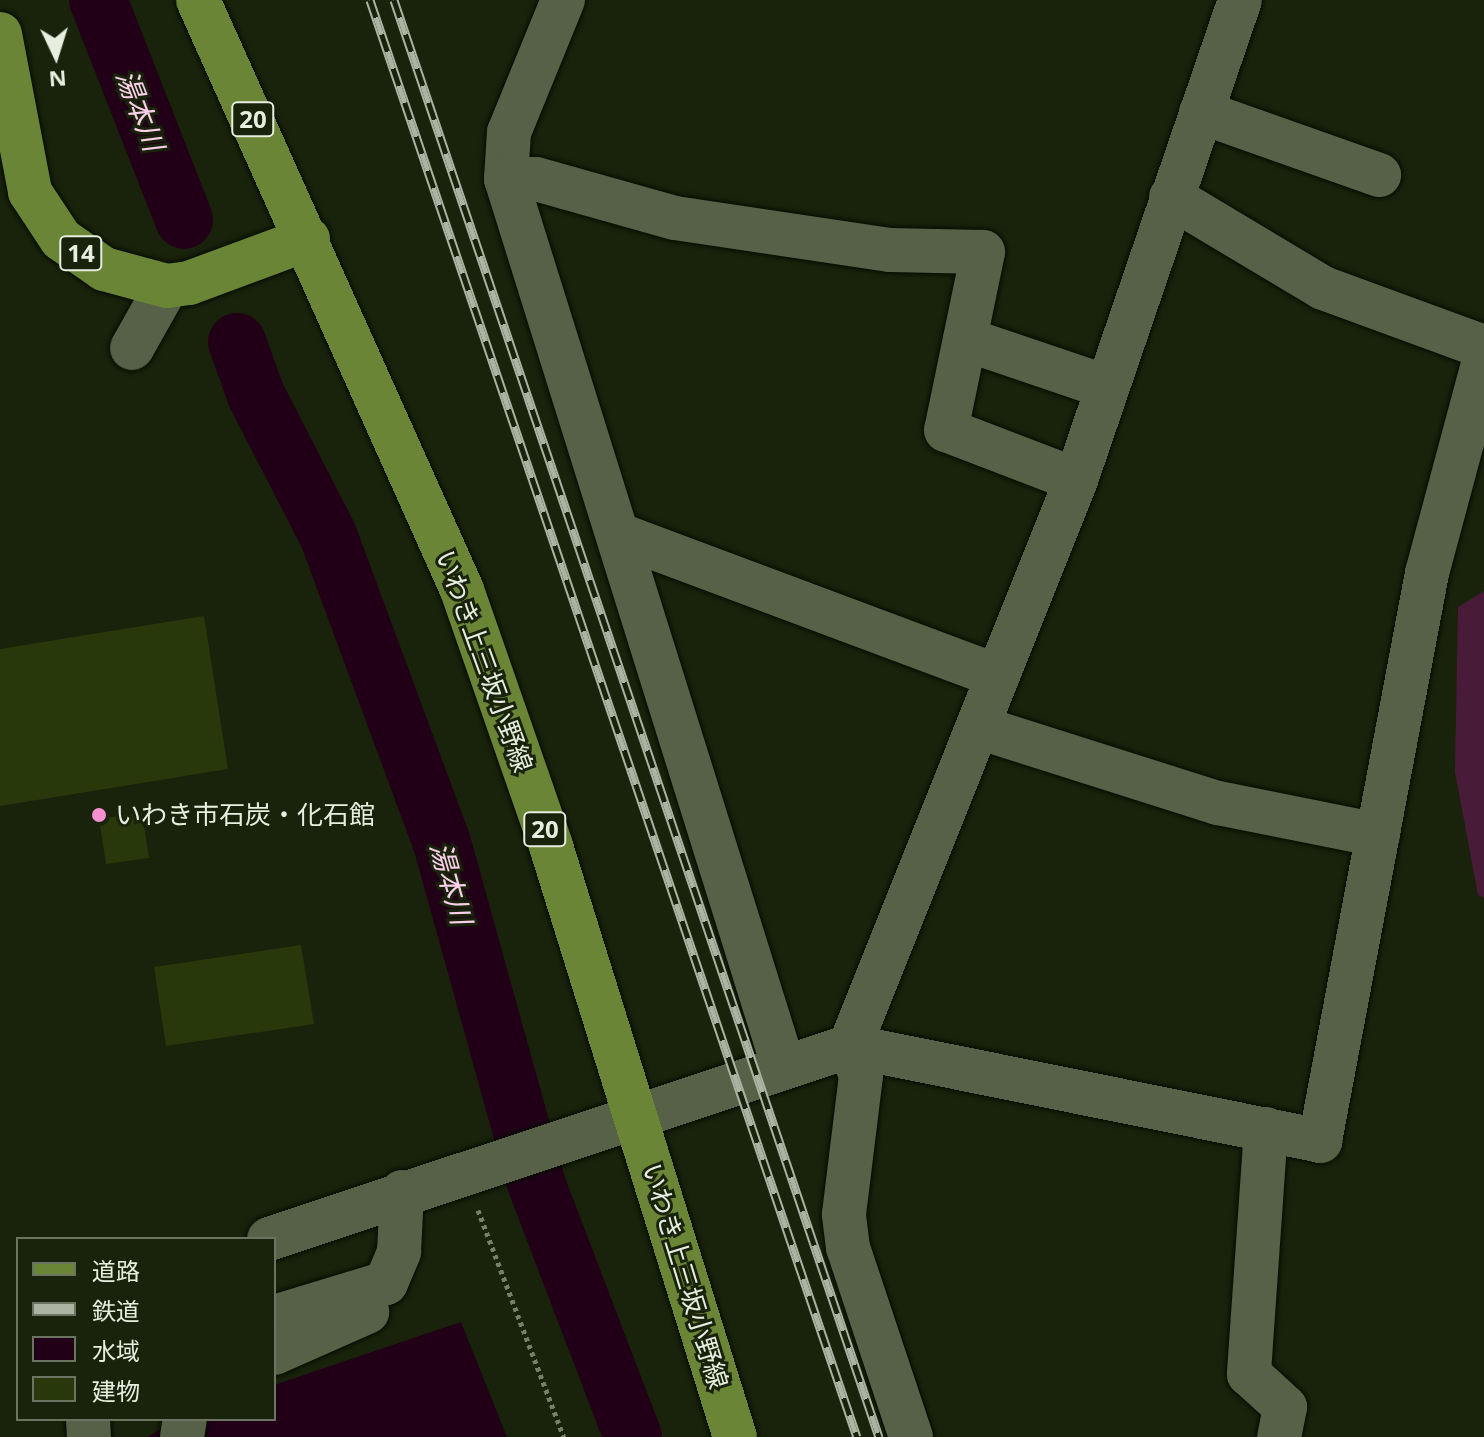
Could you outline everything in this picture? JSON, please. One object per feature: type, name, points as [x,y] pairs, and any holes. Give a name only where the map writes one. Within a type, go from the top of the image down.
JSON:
[{"type":"main road","name":"いわき上三坂小野線","points":[[198,0],[308,239],[462,590],[551,846],[735,1437]]},
{"type":"main road","name":"14","points":[[0,34],[30,192],[61,239],[104,269],[167,286],[189,283],[308,239]]},
{"type":"street","points":[[563,0],[509,132],[506,179],[620,535],[783,1065]]},
{"type":"street","points":[[911,1437],[848,1248],[844,1214],[861,1076],[850,1046],[1076,480],[1201,112],[1231,2]]},
{"type":"street","points":[[1201,112],[1379,175]]},
{"type":"street","points":[[506,179],[536,179],[675,218],[890,250],[983,252],[946,430],[1076,480]]},
{"type":"street","points":[[1171,197],[1323,288],[1484,347]]},
{"type":"street","points":[[132,348],[167,286]]},
{"type":"street","points":[[965,339],[1107,387]]},
{"type":"street","points":[[275,1237],[635,1114],[850,1046],[1320,1141],[1427,573],[1484,361]]},
{"type":"street","points":[[620,535],[998,676]]},
{"type":"street","points":[[978,727],[1218,803],[1378,835]]},
{"type":"street","points":[[1266,1129],[1249,1374],[1285,1407],[1279,1437]]},
{"type":"street","points":[[276,1352],[364,1318],[386,1283],[399,1252],[384,1199]]},
{"type":"street","points":[[276,1316],[386,1283]]},
{"type":"path","points":[[475,1170],[564,1437]]},
{"type":"shaded area","points":[[1484,591],[1484,898],[1478,895],[1455,772],[1458,607]]},
{"type":"water","points":[[461,1322],[507,1437],[147,1437],[175,1421],[276,1421],[276,1384]]},
{"type":"building","points":[[204,616],[228,769],[0,806],[0,649]]},
{"type":"building","points":[[142,813],[149,858],[106,864],[99,819]]},
{"type":"building","points":[[301,945],[314,1024],[166,1046],[154,967]]},
{"type":"waterway","name":"湯本川","points":[[98,0],[184,220]]},
{"type":"waterway","name":"湯本川","points":[[237,342],[256,395],[328,535],[442,843],[536,1183],[633,1437]]},
{"type":"waterway","points":[[558,1308],[577,1297]]},
{"type":"railway","points":[[370,0],[857,1437]]},
{"type":"railway","points":[[394,0],[879,1437]]},
{"type":"place","name":"いわき市石炭・化石館","points":[[99,815]]}]
